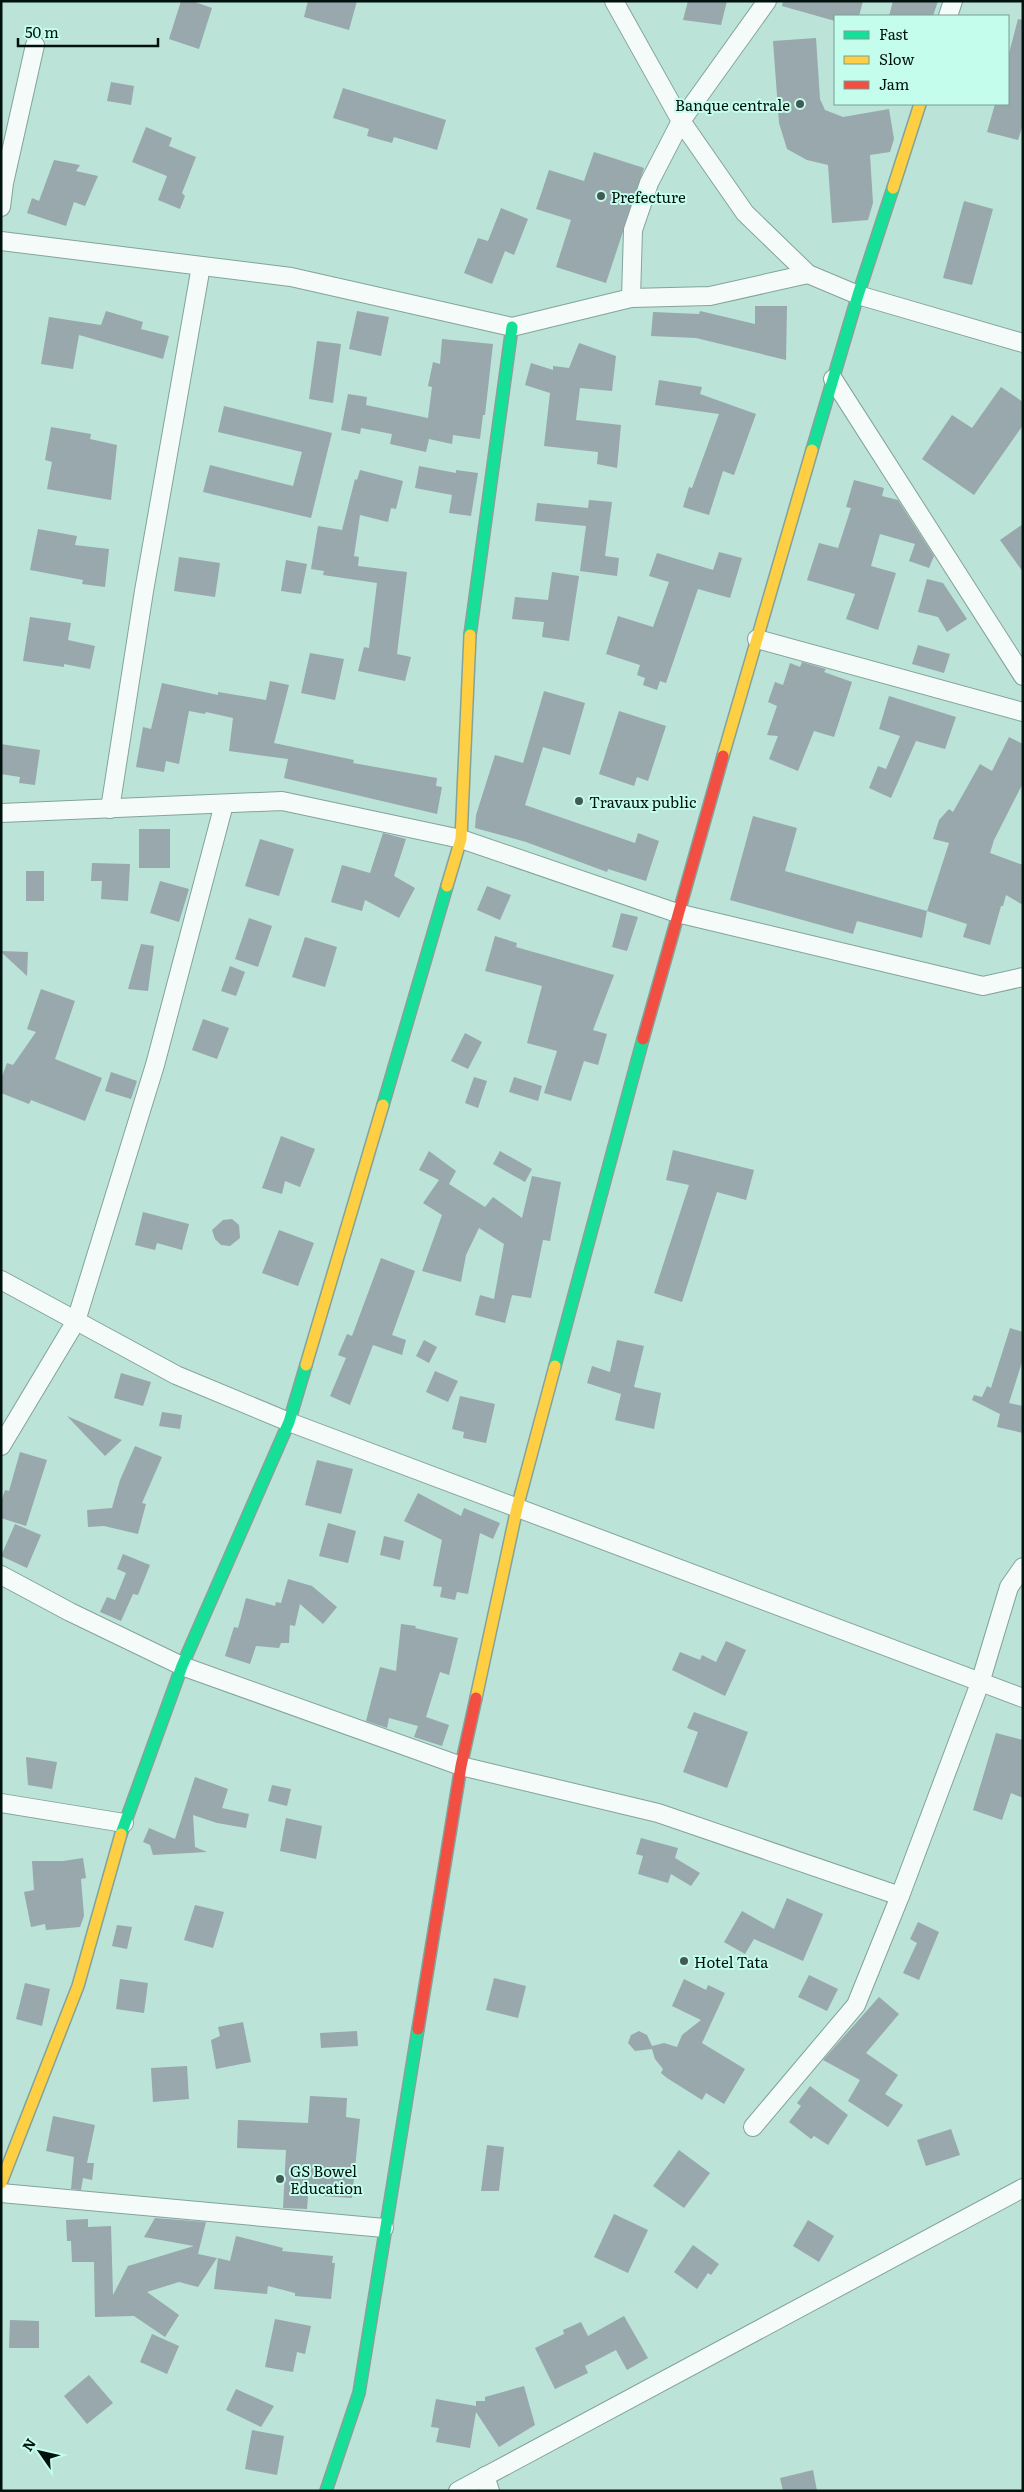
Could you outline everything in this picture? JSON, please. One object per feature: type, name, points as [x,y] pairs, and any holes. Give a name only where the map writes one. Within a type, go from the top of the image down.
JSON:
[{"type":"street","points":[[614,1],[681,121],[745,213],[808,274],[858,295],[1023,343]]},
{"type":"street","points":[[631,298],[633,230],[650,183],[681,121],[767,1]]},
{"type":"street","points":[[948,15],[953,1]]},
{"type":"street","points":[[1,207],[4,183],[35,45]]},
{"type":"street","points":[[326,2491],[359,2392],[384,2228],[461,1766],[518,1508],[677,913],[858,295],[920,105]]},
{"type":"street","points":[[1,241],[291,277],[512,327],[631,298],[710,296],[808,274]]},
{"type":"street","points":[[110,808],[144,591],[201,266]]},
{"type":"street","points":[[1,2184],[78,1986],[124,1823],[182,1666],[289,1422],[460,840],[471,624],[512,327]]},
{"type":"street","points":[[833,379],[1023,676]]},
{"type":"street","points":[[757,639],[1023,712]]},
{"type":"street","points":[[1,813],[282,801],[460,840],[677,913],[983,986],[1023,977]]},
{"type":"street","points":[[1,1446],[76,1321],[155,1065],[224,804]]},
{"type":"street","points":[[1,1280],[176,1374],[289,1422],[1023,1698]]},
{"type":"street","points":[[753,2127],[856,2004],[900,1896],[980,1683],[1009,1587],[1023,1567]]},
{"type":"street","points":[[1,1574],[70,1612],[182,1666],[461,1766],[658,1813],[900,1896]]},
{"type":"street","points":[[1,1803],[124,1823]]},
{"type":"street","points":[[458,2491],[488,2483],[1023,2188]]},
{"type":"street","points":[[1,2193],[384,2228]]},
{"type":"building","points":[[181,1],[192,1],[212,8],[199,49],[169,39]]},
{"type":"building","points":[[308,1],[357,1],[349,30],[304,17]]},
{"type":"building","points":[[688,1],[727,1],[721,25],[683,20]]},
{"type":"building","points":[[783,1],[863,1],[859,15],[834,15],[834,21],[782,6]]},
{"type":"building","points":[[893,1],[938,1],[933,15],[889,15]]},
{"type":"building","points":[[1018,19],[1023,20],[1023,124],[1018,140],[987,132],[995,105],[1009,105],[1009,53]]},
{"type":"building","name":"Banque centrale","points":[[816,38],[820,99],[825,110],[843,117],[889,109],[894,139],[890,152],[870,155],[873,203],[868,220],[832,223],[828,165],[807,160],[787,149],[779,123],[773,41]]},
{"type":"building","points":[[111,82],[134,86],[131,105],[107,101]]},
{"type":"building","points":[[343,88],[446,120],[437,150],[394,137],[392,143],[367,136],[369,129],[333,118]]},
{"type":"building","points":[[146,127],[172,138],[169,146],[196,157],[182,193],[185,196],[180,209],[158,200],[167,176],[132,162]]},
{"type":"building","points":[[594,152],[644,168],[606,283],[556,267],[571,220],[536,209],[549,170],[584,181]]},
{"type":"building","points":[[54,160],[80,165],[76,171],[98,176],[85,206],[74,202],[66,226],[27,213],[32,198],[39,201]]},
{"type":"building","points":[[964,201],[993,209],[972,285],[943,278]]},
{"type":"building","points":[[501,208],[528,219],[514,255],[505,251],[492,284],[464,273],[478,238],[488,241]]},
{"type":"building","points":[[755,306],[787,306],[786,360],[696,338],[651,336],[653,312],[699,314],[700,311],[755,324]]},
{"type":"building","points":[[106,311],[143,322],[141,329],[169,336],[163,359],[79,335],[73,369],[41,364],[49,317],[101,325]]},
{"type":"building","points":[[357,311],[389,317],[381,356],[349,349]]},
{"type":"building","points":[[442,339],[493,344],[485,415],[483,415],[480,439],[453,435],[452,444],[429,439],[426,452],[390,444],[392,434],[361,428],[360,434],[341,430],[348,394],[367,397],[366,405],[428,418],[432,387],[428,386],[433,362],[440,364]]},
{"type":"building","points":[[317,341],[341,344],[333,403],[309,399]]},
{"type":"building","points":[[579,343],[616,356],[612,391],[580,388],[576,420],[621,425],[617,468],[597,464],[598,452],[544,446],[550,393],[525,385],[531,363],[553,370],[553,366],[569,368]]},
{"type":"building","points":[[659,380],[702,387],[700,394],[756,414],[734,475],[723,471],[709,515],[683,507],[689,487],[692,488],[719,414],[655,405]]},
{"type":"building","points":[[1001,387],[1023,402],[1023,425],[974,495],[922,459],[952,415],[972,428]]},
{"type":"building","points":[[224,406],[332,433],[311,518],[203,492],[210,465],[293,486],[302,452],[218,432]]},
{"type":"building","points":[[51,427],[91,434],[90,439],[117,445],[111,500],[47,489],[52,462],[45,460]]},
{"type":"building","points":[[419,466],[456,473],[456,470],[478,473],[471,516],[449,513],[452,495],[415,488]]},
{"type":"building","points":[[360,470],[403,481],[396,509],[391,508],[388,522],[360,515],[354,556],[359,557],[358,566],[407,572],[397,654],[411,657],[405,681],[358,671],[364,647],[369,648],[377,583],[323,575],[324,571],[311,569],[318,526],[342,530],[355,479],[357,480]]},
{"type":"building","points":[[854,480],[884,488],[882,496],[898,500],[934,556],[929,568],[909,561],[915,544],[880,534],[871,566],[896,573],[878,630],[846,619],[855,594],[807,580],[819,543],[838,548],[851,508],[846,507]]},
{"type":"building","points":[[589,500],[612,502],[605,556],[619,558],[617,576],[580,571],[586,526],[535,521],[537,503],[588,508]]},
{"type":"building","points":[[1023,524],[1023,572],[1000,540]]},
{"type":"building","points":[[38,529],[77,536],[75,545],[109,549],[105,587],[82,584],[83,580],[30,570]]},
{"type":"building","points":[[719,552],[742,558],[730,598],[698,589],[666,683],[660,681],[657,690],[643,685],[645,678],[637,675],[640,665],[606,654],[618,616],[653,627],[669,582],[649,576],[657,553],[713,570]]},
{"type":"building","points":[[179,557],[220,563],[215,597],[174,591]]},
{"type":"building","points":[[286,560],[307,564],[301,594],[281,591]]},
{"type":"building","points":[[552,572],[579,576],[569,641],[542,637],[544,622],[512,619],[515,597],[548,600]]},
{"type":"building","points":[[927,579],[943,583],[967,619],[947,632],[938,617],[918,612]]},
{"type":"building","points":[[30,617],[71,623],[68,640],[95,646],[90,669],[64,664],[64,667],[23,661]]},
{"type":"building","points":[[918,645],[950,654],[944,673],[912,664]]},
{"type":"building","points":[[310,653],[344,659],[335,700],[301,693]]},
{"type":"building","points":[[802,662],[826,669],[824,672],[852,682],[834,737],[814,731],[798,771],[769,759],[778,736],[767,735],[777,706],[768,702],[775,682],[783,685],[790,663],[800,667]]},
{"type":"building","points":[[270,681],[289,685],[274,743],[354,760],[353,763],[437,778],[436,786],[442,787],[437,814],[284,778],[288,759],[229,751],[233,718],[206,712],[205,714],[189,711],[179,764],[166,761],[164,772],[136,767],[143,727],[151,729],[162,683],[218,695],[218,692],[266,700]]},
{"type":"building","points":[[544,691],[585,703],[570,755],[543,747],[525,805],[635,843],[638,833],[659,841],[646,881],[608,869],[607,872],[526,842],[475,828],[476,815],[495,755],[523,763]]},
{"type":"building","points":[[889,696],[956,717],[945,749],[916,741],[891,798],[869,788],[878,766],[886,769],[900,736],[879,729]]},
{"type":"building","points":[[619,711],[666,726],[648,781],[637,777],[634,786],[599,774]]},
{"type":"building","points":[[1009,737],[1023,744],[1023,783],[994,840],[990,853],[1023,865],[1023,905],[1006,895],[990,945],[963,937],[967,924],[927,911],[949,843],[933,839],[939,820],[949,809],[953,812],[980,764],[992,771]]},
{"type":"building","points":[[1,744],[40,750],[35,785],[19,783],[20,777],[1,774]]},
{"type":"building","points":[[753,816],[797,828],[785,871],[927,911],[922,938],[857,921],[853,934],[730,900]]},
{"type":"building","points":[[139,829],[170,829],[170,868],[139,868]]},
{"type":"building","points":[[383,833],[406,839],[394,876],[415,888],[399,918],[365,900],[362,911],[331,902],[342,865],[370,873]]},
{"type":"building","points":[[260,839],[294,849],[279,896],[245,886]]},
{"type":"building","points":[[92,863],[130,864],[128,901],[101,899],[102,881],[91,881]]},
{"type":"building","points":[[26,871],[44,871],[44,901],[26,901]]},
{"type":"building","points":[[160,881],[189,889],[179,922],[150,913]]},
{"type":"building","points":[[487,886],[511,895],[500,920],[477,910]]},
{"type":"building","points":[[621,913],[638,917],[627,951],[612,947]]},
{"type":"building","points":[[249,918],[272,926],[258,967],[235,959]]},
{"type":"building","points":[[495,936],[517,943],[516,947],[614,975],[593,1030],[607,1034],[598,1065],[584,1061],[571,1101],[544,1093],[557,1051],[527,1043],[542,986],[485,971]]},
{"type":"building","points":[[305,937],[337,947],[325,987],[292,977]]},
{"type":"building","points":[[141,944],[154,946],[148,991],[128,989]]},
{"type":"building","points":[[1,952],[28,952],[27,976]]},
{"type":"building","points":[[230,966],[245,972],[236,996],[221,991]]},
{"type":"building","points":[[41,989],[75,1001],[55,1059],[102,1078],[85,1121],[31,1100],[29,1104],[1,1093],[1,1079],[7,1063],[13,1065],[36,1032],[27,1029]]},
{"type":"building","points":[[203,1019],[229,1028],[217,1059],[192,1050]]},
{"type":"building","points":[[465,1033],[482,1042],[468,1069],[451,1061]]},
{"type":"building","points":[[111,1072],[137,1081],[131,1099],[105,1091]]},
{"type":"building","points":[[474,1077],[487,1081],[478,1108],[465,1103]]},
{"type":"building","points":[[514,1077],[542,1086],[538,1101],[509,1092]]},
{"type":"building","points":[[281,1136],[315,1149],[300,1187],[285,1181],[282,1194],[262,1188]]},
{"type":"building","points":[[673,1150],[754,1170],[746,1200],[717,1192],[682,1302],[654,1293],[689,1185],[666,1180]]},
{"type":"building","points":[[429,1151],[456,1171],[449,1184],[485,1207],[493,1197],[522,1218],[532,1176],[561,1182],[550,1241],[543,1240],[531,1298],[512,1295],[505,1323],[475,1315],[480,1295],[494,1299],[504,1244],[479,1228],[466,1255],[461,1282],[422,1271],[442,1215],[423,1203],[439,1180],[419,1170]]},
{"type":"building","points":[[500,1151],[532,1169],[525,1182],[493,1164]]},
{"type":"building","points":[[143,1212],[189,1224],[182,1250],[157,1243],[155,1250],[135,1245]]},
{"type":"building","points":[[232,1219],[239,1225],[240,1238],[230,1246],[221,1245],[215,1239],[212,1230],[223,1220]]},
{"type":"building","points":[[279,1230],[314,1243],[298,1286],[262,1273]]},
{"type":"building","points":[[381,1258],[415,1271],[392,1335],[406,1340],[402,1355],[373,1345],[350,1405],[330,1396],[346,1358],[338,1355],[347,1334],[352,1336]]},
{"type":"building","points":[[1010,1328],[1023,1332],[1023,1359],[1009,1403],[1023,1406],[1023,1433],[997,1427],[1000,1414],[972,1400],[974,1395],[982,1397],[987,1386],[991,1388]]},
{"type":"building","points":[[424,1340],[437,1347],[429,1363],[416,1356]]},
{"type":"building","points":[[617,1340],[644,1346],[634,1387],[661,1393],[654,1429],[615,1420],[621,1394],[587,1383],[592,1366],[610,1372]]},
{"type":"building","points":[[435,1371],[458,1381],[448,1402],[426,1392]]},
{"type":"building","points":[[121,1373],[151,1382],[143,1406],[114,1398]]},
{"type":"building","points":[[460,1396],[495,1404],[486,1443],[463,1438],[464,1432],[452,1429]]},
{"type":"building","points":[[162,1412],[182,1415],[180,1429],[159,1426]]},
{"type":"building","points":[[67,1416],[122,1440],[105,1456]]},
{"type":"building","points":[[135,1446],[162,1457],[142,1503],[146,1504],[138,1534],[104,1526],[88,1527],[87,1510],[112,1508],[120,1480]]},
{"type":"building","points":[[20,1452],[47,1460],[26,1526],[1,1518],[1,1502],[5,1490],[9,1491]]},
{"type":"building","points":[[317,1460],[353,1469],[341,1514],[305,1505]]},
{"type":"building","points":[[418,1493],[461,1516],[464,1508],[500,1523],[493,1539],[480,1533],[468,1594],[457,1592],[455,1600],[440,1597],[442,1587],[433,1586],[442,1540],[404,1521]]},
{"type":"building","points":[[328,1523],[356,1531],[348,1563],[319,1556]]},
{"type":"building","points":[[15,1524],[41,1535],[27,1568],[1,1556]]},
{"type":"building","points":[[384,1536],[404,1541],[400,1560],[380,1555]]},
{"type":"building","points":[[123,1554],[150,1565],[138,1595],[133,1594],[121,1621],[100,1612],[107,1597],[115,1600],[126,1573],[117,1569]]},
{"type":"building","points":[[288,1579],[312,1586],[337,1607],[323,1624],[300,1604],[295,1626],[290,1625],[289,1643],[281,1643],[279,1648],[256,1646],[250,1664],[225,1656],[234,1627],[238,1628],[246,1598],[275,1606],[276,1602],[281,1603]]},
{"type":"building","points":[[401,1624],[416,1626],[415,1628],[458,1638],[449,1675],[440,1672],[426,1717],[449,1725],[442,1746],[414,1737],[418,1726],[389,1718],[387,1728],[366,1721],[380,1667],[396,1671]]},
{"type":"building","points":[[726,1641],[746,1650],[725,1696],[672,1670],[680,1652],[700,1660],[702,1655],[716,1662]]},
{"type":"building","points":[[694,1712],[748,1732],[727,1788],[683,1772],[698,1732],[687,1728]]},
{"type":"building","points":[[996,1733],[1023,1740],[1023,1798],[1011,1793],[1002,1820],[973,1810]]},
{"type":"building","points":[[26,1757],[57,1762],[52,1789],[28,1785]]},
{"type":"building","points":[[195,1777],[228,1789],[222,1808],[249,1814],[246,1828],[217,1823],[193,1815],[195,1847],[207,1852],[153,1855],[150,1845],[143,1842],[149,1828],[175,1839]]},
{"type":"building","points":[[272,1785],[291,1789],[287,1806],[268,1801]]},
{"type":"building","points":[[286,1818],[322,1826],[316,1859],[280,1851]]},
{"type":"building","points":[[641,1838],[678,1848],[675,1858],[700,1873],[691,1886],[671,1874],[668,1883],[638,1874],[643,1856],[636,1854]]},
{"type":"building","points":[[83,1858],[86,1878],[81,1879],[84,1916],[80,1927],[46,1930],[45,1924],[31,1927],[24,1892],[34,1890],[32,1861],[63,1861]]},
{"type":"building","points":[[787,1898],[823,1914],[803,1961],[754,1939],[745,1954],[724,1942],[742,1911],[774,1929]]},
{"type":"building","points":[[195,1905],[224,1912],[213,1948],[184,1940]]},
{"type":"building","points":[[918,1922],[939,1932],[919,1980],[903,1973],[917,1943],[910,1939]]},
{"type":"building","points":[[117,1925],[132,1927],[127,1949],[112,1946]]},
{"type":"building","points":[[809,1975],[838,1989],[827,2011],[798,1997]]},
{"type":"building","points":[[494,1978],[526,1986],[518,2018],[486,2010]]},
{"type":"building","points":[[120,1979],[148,1983],[144,2013],[116,2009]]},
{"type":"building","points":[[684,1979],[706,1990],[708,1985],[725,1993],[702,2043],[745,2069],[724,2104],[706,2093],[702,2100],[667,2078],[661,2073],[663,2069],[655,2059],[652,2049],[635,2051],[628,2043],[631,2035],[639,2031],[647,2035],[652,2046],[664,2043],[677,2047],[682,2035],[701,2020],[672,2006]]},
{"type":"building","points":[[25,1983],[50,1989],[42,2026],[16,2019]]},
{"type":"building","points":[[879,1997],[899,2014],[866,2053],[898,2075],[885,2094],[903,2105],[888,2127],[848,2101],[860,2080],[823,2060]]},
{"type":"building","points":[[243,2022],[251,2062],[216,2069],[211,2040],[220,2036],[218,2027]]},
{"type":"building","points":[[357,2031],[358,2046],[321,2048],[320,2033]]},
{"type":"building","points":[[187,2066],[189,2099],[153,2102],[151,2068]]},
{"type":"building","points":[[810,2086],[848,2115],[828,2145],[814,2136],[811,2139],[789,2122],[801,2106],[797,2103]]},
{"type":"building","points":[[310,2096],[347,2098],[346,2117],[360,2119],[352,2198],[308,2195],[307,2209],[283,2208],[286,2150],[237,2148],[238,2120],[308,2123]]},
{"type":"building","points":[[53,2116],[95,2125],[87,2163],[94,2163],[92,2180],[83,2178],[81,2190],[71,2189],[74,2157],[46,2151]]},
{"type":"building","points":[[951,2129],[960,2155],[926,2166],[917,2140]]},
{"type":"building","points":[[487,2145],[504,2147],[499,2191],[481,2191]]},
{"type":"building","points":[[679,2150],[710,2173],[684,2208],[653,2186]]},
{"type":"building","points":[[614,2214],[648,2230],[628,2273],[594,2257]]},
{"type":"building","points":[[155,2218],[206,2222],[198,2254],[217,2258],[198,2287],[179,2282],[147,2292],[179,2315],[165,2337],[134,2316],[95,2317],[94,2262],[72,2262],[71,2241],[67,2241],[66,2220],[88,2219],[88,2227],[111,2226],[113,2295],[128,2266],[194,2246],[144,2237]]},
{"type":"building","points":[[808,2220],[834,2236],[819,2262],[793,2246]]},
{"type":"building","points":[[236,2236],[283,2248],[282,2251],[333,2256],[332,2263],[335,2263],[331,2299],[295,2296],[295,2293],[268,2286],[267,2294],[214,2289],[218,2258],[230,2261]]},
{"type":"building","points":[[693,2245],[719,2264],[711,2275],[708,2273],[697,2289],[674,2272]]},
{"type":"building","points":[[624,2316],[648,2358],[627,2370],[616,2350],[585,2366],[588,2373],[555,2389],[535,2348],[564,2334],[563,2330],[581,2322],[588,2336]]},
{"type":"building","points":[[275,2319],[311,2326],[305,2354],[297,2352],[293,2372],[265,2367]]},
{"type":"building","points":[[10,2320],[39,2321],[39,2348],[9,2348]]},
{"type":"building","points":[[152,2334],[179,2346],[167,2374],[140,2362]]},
{"type":"building","points":[[89,2375],[113,2403],[87,2424],[64,2396]]},
{"type":"building","points":[[524,2386],[535,2425],[499,2447],[476,2412],[470,2448],[436,2442],[439,2428],[431,2427],[436,2399],[476,2406],[476,2401],[485,2401],[485,2397]]},
{"type":"building","points":[[236,2389],[274,2406],[261,2427],[226,2410]]},
{"type":"building","points":[[252,2430],[284,2436],[277,2475],[245,2469]]},
{"type":"building","points":[[813,2470],[817,2491],[783,2491],[780,2478]]},
{"type":"traffic: fast","points":[[812,450],[858,295],[893,188]]},
{"type":"traffic: fast","points":[[470,635],[512,327]]},
{"type":"traffic: fast","points":[[383,1105],[447,886]]},
{"type":"traffic: fast","points":[[555,1366],[643,1039]]},
{"type":"traffic: fast","points":[[121,1834],[182,1666],[289,1422],[306,1365]]},
{"type":"traffic: fast","points":[[326,2491],[359,2393],[418,2029]]},
{"type":"traffic: slow","points":[[893,188],[920,105]]},
{"type":"traffic: slow","points":[[723,756],[812,450]]},
{"type":"traffic: slow","points":[[447,886],[461,839],[470,635]]},
{"type":"traffic: slow","points":[[306,1365],[383,1105]]},
{"type":"traffic: slow","points":[[476,1698],[517,1508],[555,1366]]},
{"type":"traffic: slow","points":[[1,2183],[78,1986],[121,1834]]},
{"type":"traffic: jam","points":[[643,1039],[723,756]]},
{"type":"traffic: jam","points":[[418,2029],[461,1766],[476,1698]]},
{"type":"place","name":"Banque centrale","points":[[800,104]]},
{"type":"place","name":"Prefecture","points":[[601,196]]},
{"type":"place","name":"Travaux public","points":[[579,801]]},
{"type":"place","name":"Hotel Tata","points":[[684,1961]]},
{"type":"place","name":"GS Bowel Education","points":[[280,2179]]}]
